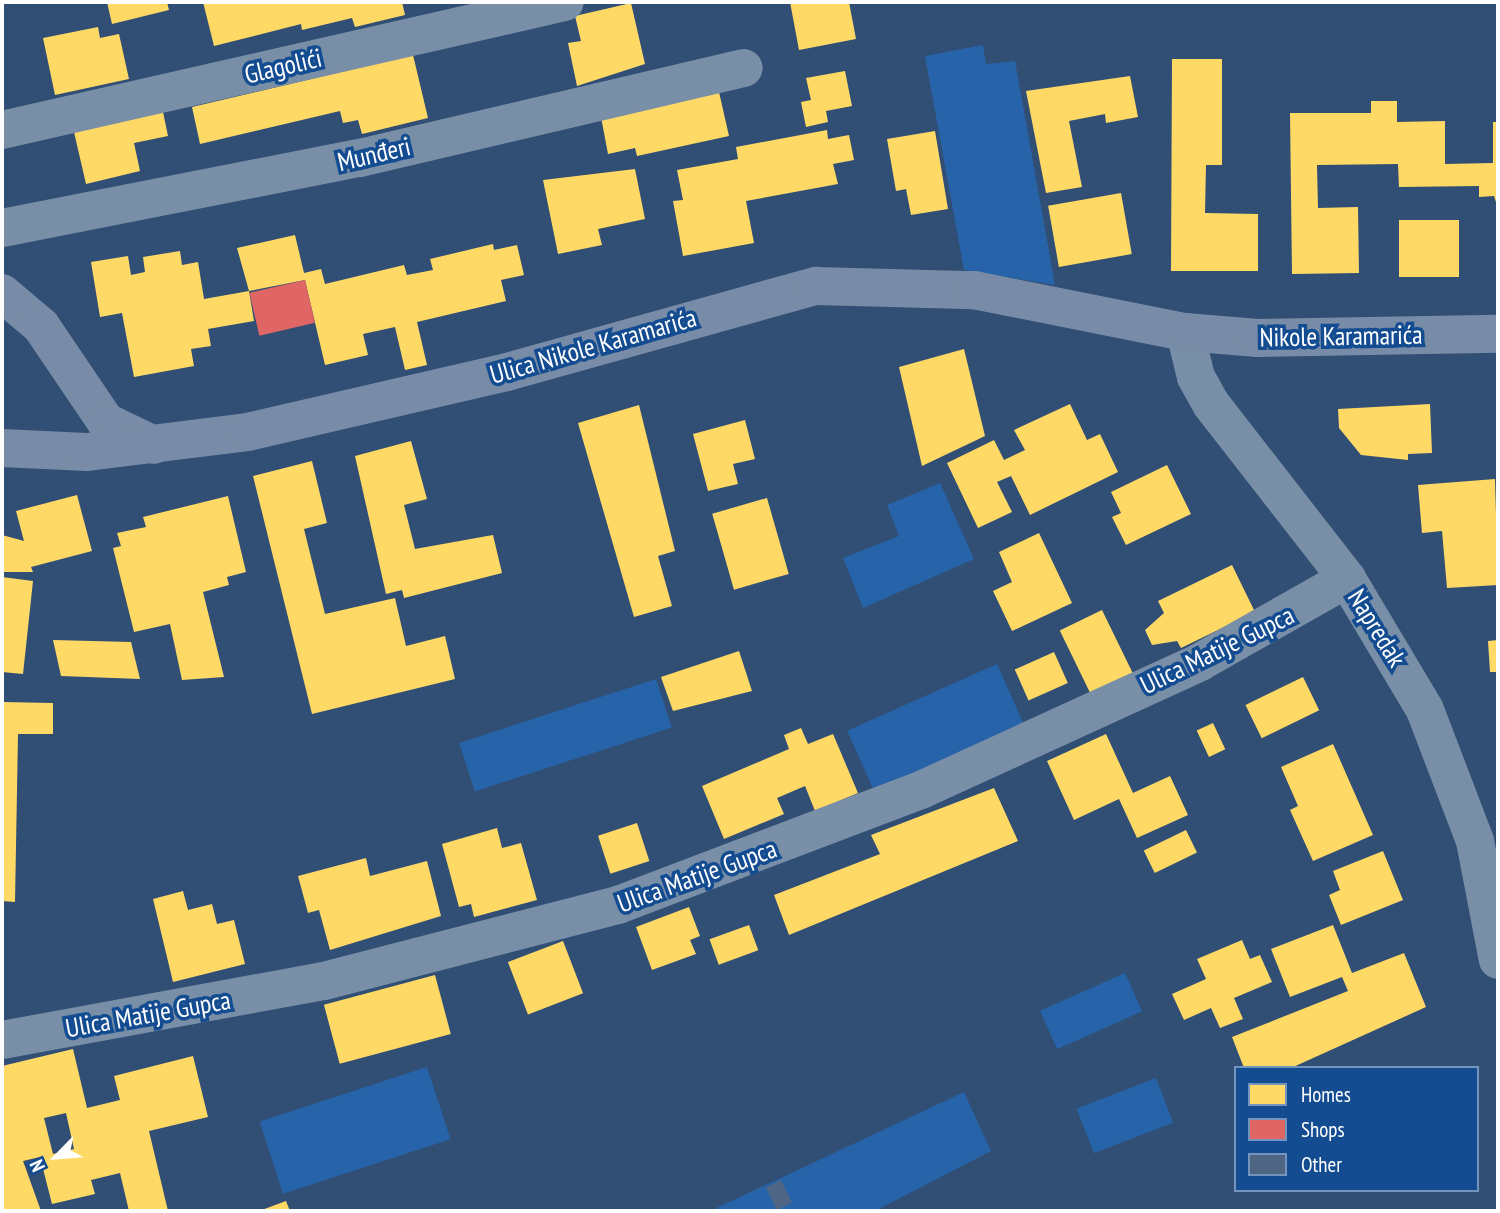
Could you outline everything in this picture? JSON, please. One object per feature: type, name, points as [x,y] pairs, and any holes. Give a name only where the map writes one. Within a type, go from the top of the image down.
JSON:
[{"type":"main road","name":"Ulica Nikole Karamarića","points":[[2,448],[50,453],[154,445],[390,401],[816,286],[974,290],[1185,332]]},
{"type":"main road","points":[[2,293],[41,326],[106,422],[154,445]]},
{"type":"main road","name":"Nikole Karamarića","points":[[1185,332],[1258,338],[1498,334]]},
{"type":"street","name":"Glagolići","points":[[2,130],[565,2]]},
{"type":"street","name":"Munđeri","points":[[2,228],[360,158],[744,68]]},
{"type":"street","name":"Napredak","points":[[1185,332],[1211,404],[1347,579],[1396,655],[1459,785],[1498,960]]},
{"type":"street","name":"Ulica Matije Gupca","points":[[2,1040],[324,981],[618,905],[921,790],[1200,662],[1347,579]]},
{"type":"shaded area","points":[[983,45],[986,64],[1015,61],[1055,285],[964,270],[925,56]]},
{"type":"shaded area","points":[[940,483],[974,559],[863,608],[843,558],[899,536],[887,505]]},
{"type":"shaded area","points":[[997,664],[1029,735],[879,802],[847,731]]},
{"type":"shaded area","points":[[656,679],[672,728],[475,791],[459,743]]},
{"type":"shaded area","points":[[1125,973],[1142,1011],[1057,1049],[1040,1011]]},
{"type":"shaded area","points":[[427,1067],[450,1139],[283,1194],[260,1121]]},
{"type":"shaded area","points":[[1156,1078],[1173,1123],[1094,1153],[1077,1108]]},
{"type":"shaded area","points":[[964,1092],[991,1151],[875,1211],[710,1211]]},
{"type":"building: Homes","points":[[107,2],[167,2],[169,10],[112,24]]},
{"type":"building: Homes","points":[[203,2],[402,2],[405,15],[355,27],[352,18],[302,30],[301,24],[214,46]]},
{"type":"building: Homes","points":[[790,2],[849,2],[856,39],[799,50]]},
{"type":"building: Homes","points":[[631,3],[645,64],[577,86],[568,43],[581,41],[575,16]]},
{"type":"building: Homes","points":[[98,27],[100,38],[119,34],[129,79],[55,95],[43,38]]},
{"type":"building: Homes","points":[[413,55],[428,118],[362,134],[358,120],[343,123],[340,111],[200,144],[192,107]]},
{"type":"building: Homes","points":[[1172,59],[1222,59],[1222,165],[1206,165],[1205,213],[1258,214],[1258,271],[1171,271]]},
{"type":"building: Homes","points":[[845,71],[852,106],[826,111],[828,122],[806,127],[801,102],[811,100],[806,78]]},
{"type":"building: Homes","points":[[1130,76],[1138,117],[1106,123],[1105,114],[1069,121],[1082,187],[1046,193],[1026,91]]},
{"type":"building: Homes","points":[[719,92],[729,136],[637,156],[635,148],[608,154],[601,117]]},
{"type":"building: Homes","points":[[1371,101],[1397,101],[1397,122],[1445,121],[1445,164],[1493,163],[1493,122],[1498,122],[1498,208],[1494,196],[1479,197],[1479,186],[1399,187],[1398,164],[1317,165],[1318,208],[1358,207],[1359,273],[1292,274],[1290,113],[1371,113]]},
{"type":"building: Homes","points":[[163,112],[168,136],[134,143],[140,171],[86,184],[74,132]]},
{"type":"building: Homes","points":[[827,130],[828,139],[849,135],[854,160],[833,164],[838,184],[746,201],[754,243],[683,256],[673,201],[683,200],[677,170],[738,159],[736,147]]},
{"type":"building: Homes","points":[[935,131],[948,209],[911,215],[906,189],[896,191],[887,139]]},
{"type":"building: Homes","points":[[635,169],[645,219],[598,229],[602,245],[558,254],[543,180]]},
{"type":"building: Homes","points":[[1121,193],[1132,254],[1059,267],[1048,206]]},
{"type":"building: Homes","points":[[1399,220],[1459,220],[1459,277],[1399,277]]},
{"type":"building: Homes","points":[[295,235],[304,273],[321,269],[325,284],[404,265],[407,275],[433,270],[430,259],[493,244],[494,250],[517,245],[524,275],[501,280],[506,301],[417,322],[427,365],[405,370],[395,327],[363,334],[368,355],[325,365],[305,280],[249,291],[237,248]]},
{"type":"building: Homes","points":[[180,251],[182,265],[198,262],[204,299],[249,291],[254,321],[208,329],[211,346],[191,349],[194,366],[134,377],[122,313],[100,317],[91,262],[128,256],[131,275],[145,272],[143,257]]},
{"type":"building: Homes","points":[[964,349],[985,436],[922,466],[899,367]]},
{"type":"building: Homes","points":[[1070,404],[1087,440],[1100,434],[1118,472],[1030,515],[1011,476],[997,482],[1012,512],[978,528],[947,463],[994,440],[1004,460],[1025,450],[1014,430]]},
{"type":"building: Homes","points":[[1430,404],[1432,453],[1408,454],[1408,460],[1361,455],[1339,428],[1338,409]]},
{"type":"building: Homes","points":[[639,405],[675,551],[658,556],[672,606],[634,617],[578,423]]},
{"type":"building: Homes","points":[[745,420],[755,459],[733,464],[738,484],[708,491],[693,434]]},
{"type":"building: Homes","points":[[411,441],[427,499],[404,505],[415,549],[493,535],[502,573],[404,598],[402,590],[386,594],[355,456]]},
{"type":"building: Homes","points":[[312,461],[327,523],[304,529],[325,614],[395,598],[406,646],[445,636],[455,679],[312,714],[253,476]]},
{"type":"building: Homes","points":[[1167,465],[1191,514],[1126,545],[1112,517],[1121,513],[1111,492]]},
{"type":"building: Homes","points":[[1495,479],[1498,585],[1447,588],[1442,531],[1422,533],[1418,485]]},
{"type":"building: Homes","points":[[77,495],[92,551],[31,567],[33,572],[2,572],[2,535],[24,541],[16,511]]},
{"type":"building: Homes","points":[[228,496],[246,572],[227,577],[229,585],[203,592],[224,677],[182,680],[170,624],[134,632],[113,548],[121,546],[117,533],[146,527],[143,517]]},
{"type":"building: Homes","points":[[767,498],[789,574],[734,590],[712,514]]},
{"type":"building: Homes","points":[[1039,533],[1072,603],[1012,631],[993,591],[1012,582],[999,552]]},
{"type":"building: Homes","points":[[1232,565],[1255,612],[1181,648],[1177,641],[1152,645],[1145,630],[1164,613],[1158,601]]},
{"type":"building: Homes","points":[[2,577],[33,581],[23,674],[2,672]]},
{"type":"building: Homes","points":[[1102,610],[1133,673],[1090,694],[1060,631]]},
{"type":"building: Homes","points":[[53,640],[131,642],[140,679],[61,676]]},
{"type":"building: Homes","points":[[1498,640],[1498,672],[1490,672],[1488,641]]},
{"type":"building: Homes","points":[[739,651],[752,691],[673,711],[661,677]]},
{"type":"building: Homes","points":[[1054,652],[1068,683],[1029,701],[1015,669]]},
{"type":"building: Homes","points":[[1303,677],[1319,710],[1262,738],[1245,705]]},
{"type":"building: Homes","points":[[2,702],[53,703],[53,734],[18,734],[15,902],[2,901]]},
{"type":"building: Homes","points":[[1213,723],[1225,749],[1209,757],[1197,731]]},
{"type":"building: Homes","points":[[801,728],[808,744],[833,734],[858,793],[815,811],[805,786],[777,798],[784,814],[724,839],[702,786],[789,749],[784,735]]},
{"type":"building: Homes","points":[[1106,734],[1133,793],[1170,776],[1188,815],[1137,838],[1119,799],[1074,820],[1047,761]]},
{"type":"building: Homes","points":[[1333,744],[1373,835],[1313,861],[1290,810],[1298,806],[1281,767]]},
{"type":"building: Homes","points":[[994,788],[1018,841],[789,935],[774,895],[880,854],[871,835]]},
{"type":"building: Homes","points":[[637,823],[649,861],[610,874],[598,836]]},
{"type":"building: Homes","points":[[497,828],[502,848],[521,843],[537,900],[474,917],[471,904],[459,907],[442,844]]},
{"type":"building: Homes","points":[[1186,830],[1197,852],[1155,873],[1144,851]]},
{"type":"building: Homes","points":[[1383,851],[1403,900],[1341,925],[1329,895],[1340,890],[1333,871]]},
{"type":"building: Homes","points":[[366,858],[370,876],[427,861],[441,916],[330,950],[319,910],[308,913],[298,876]]},
{"type":"building: Homes","points":[[183,891],[188,910],[212,904],[217,924],[234,920],[245,964],[173,982],[153,899]]},
{"type":"building: Homes","points":[[689,907],[700,936],[690,940],[696,954],[652,970],[636,927]]},
{"type":"building: Homes","points":[[749,925],[758,950],[719,965],[710,939]]},
{"type":"building: Homes","points":[[1333,925],[1352,973],[1404,953],[1426,1007],[1295,1066],[1243,1066],[1232,1037],[1348,991],[1342,977],[1290,997],[1271,949]]},
{"type":"building: Homes","points":[[1242,940],[1250,959],[1260,955],[1272,982],[1234,998],[1243,1019],[1220,1028],[1211,1008],[1184,1020],[1172,994],[1206,979],[1197,959]]},
{"type":"building: Homes","points":[[563,941],[583,993],[528,1014],[508,962]]},
{"type":"building: Homes","points":[[435,975],[451,1034],[340,1064],[324,1005]]},
{"type":"building: Homes","points":[[73,1049],[87,1108],[120,1100],[114,1076],[193,1056],[208,1117],[149,1131],[168,1211],[129,1211],[120,1173],[91,1180],[95,1194],[52,1204],[40,1157],[23,1161],[41,1211],[2,1211],[2,1066]],"holes":[[[66,1113],[74,1149],[53,1154],[44,1118]]]},
{"type":"building: Homes","points":[[286,1201],[290,1211],[259,1211]]},
{"type":"building: Shops","points":[[305,280],[315,323],[259,336],[249,293]]},
{"type":"building: Other","points":[[781,1180],[792,1202],[777,1210],[766,1187]]}]
